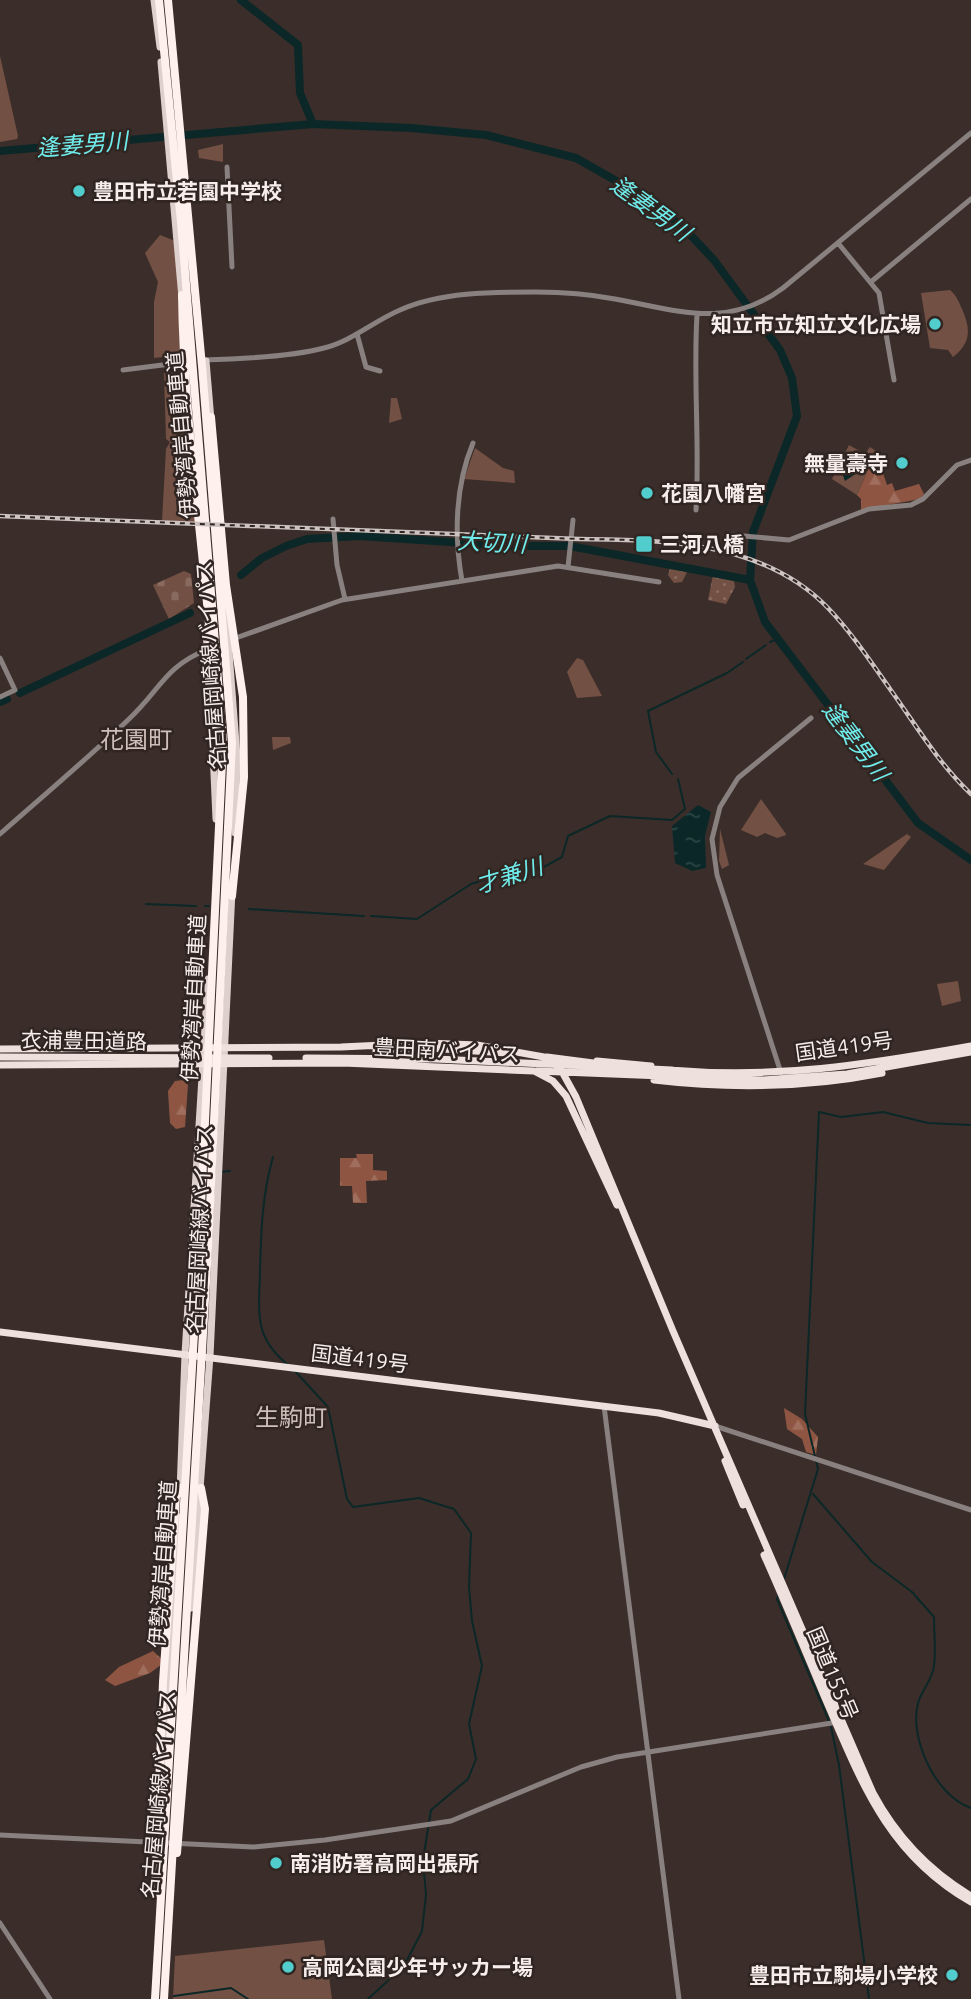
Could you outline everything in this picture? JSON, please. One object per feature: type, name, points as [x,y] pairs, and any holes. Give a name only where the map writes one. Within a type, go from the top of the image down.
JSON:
[{"type":"highway","name":"伊勢湾岸自動車道","points":[[153,1999],[199,1248],[223,742],[181,222],[156,0]]},
{"type":"highway","name":"伊勢湾岸自動車道","points":[[162,1999],[231,805],[230,708],[204,362],[170,0]]},
{"type":"highway","points":[[181,222],[183,361],[217,733],[213,899]]},
{"type":"highway","points":[[204,362],[226,585],[243,697],[244,777],[232,896]]},
{"type":"highway","name":"豊田南バイパス","points":[[320,1048],[426,1043],[477,1045],[538,1054],[557,1065],[573,1090],[712,1425]]},
{"type":"highway","name":"国道419号","points":[[557,1065],[572,1069],[592,1061],[780,1076],[971,1044]]},
{"type":"highway","name":"衣浦豊田道路","points":[[0,1061],[436,1059],[744,1074],[853,1067],[971,1044]]},
{"type":"highway","points":[[0,1049],[320,1048]]},
{"type":"highway","name":"衣浦豊田道路","points":[[320,1048],[497,1052],[672,1070]]},
{"type":"highway","name":"国道419号","points":[[550,1079],[578,1074],[733,1086],[817,1083],[971,1053]]},
{"type":"highway","name":"衣浦豊田道路","points":[[344,1063],[417,1063],[735,1080],[847,1074],[971,1053]]},
{"type":"highway","name":"衣浦豊田道路","points":[[9,1059],[436,1062],[642,1075]]},
{"type":"highway","name":"豊田南バイパス","points":[[0,1061],[344,1063],[522,1070],[550,1079]]},
{"type":"highway","points":[[573,1090],[572,1081],[578,1074]]},
{"type":"highway","points":[[733,1086],[780,1076],[817,1083]]},
{"type":"highway","points":[[550,1079],[569,1102],[630,1233],[712,1425]]},
{"type":"highway","name":"国道419号","points":[[0,1332],[604,1406],[672,1415],[712,1425]]},
{"type":"highway","name":"国道155号","points":[[712,1425],[839,1722],[865,1790],[886,1826],[929,1873],[971,1902]]},
{"type":"highway","points":[[158,1950],[155,1935],[156,1856],[176,1497],[180,1488]]},
{"type":"highway","points":[[167,1942],[174,1906],[205,1509],[201,1488]]},
{"type":"highway","name":"国道155号","points":[[839,1722],[891,1824],[926,1864],[971,1896]]},
{"type":"main road","name":"名古屋岡崎線バイパス","points":[[156,0],[218,721],[216,835]]},
{"type":"main road","name":"名古屋岡崎線バイパス","points":[[170,0],[235,718],[237,840]]},
{"type":"main road","points":[[218,538],[223,559],[240,722],[237,840]]},
{"type":"main road","points":[[204,544],[200,549],[216,835]]},
{"type":"main road","name":"名古屋岡崎線バイパス","points":[[162,1999],[170,1845],[210,1356],[232,896]]},
{"type":"main road","name":"名古屋岡崎線バイパス","points":[[153,1999],[185,1354],[213,899]]},
{"type":"street","points":[[123,370],[310,351],[357,334],[397,311],[418,303],[499,293],[591,295],[697,315],[740,311],[759,304],[838,243],[971,133]]},
{"type":"street","points":[[227,167],[232,267]]},
{"type":"street","points":[[872,281],[971,200]]},
{"type":"street","points":[[838,243],[872,281],[879,293],[894,380]]},
{"type":"street","points":[[696,510],[699,464],[694,377],[697,315]]},
{"type":"street","points":[[357,334],[366,367],[380,371]]},
{"type":"street","points":[[462,581],[458,542],[461,480],[473,443]]},
{"type":"street","points":[[735,535],[789,540],[869,509],[917,503],[957,465],[971,460]]},
{"type":"street","points":[[334,519],[334,537],[345,599]]},
{"type":"street","points":[[568,566],[568,541],[573,520]]},
{"type":"street","points":[[0,834],[134,714],[181,660],[232,640],[345,599],[568,566],[659,582]]},
{"type":"street","points":[[0,657],[15,690],[0,697]]},
{"type":"street","points":[[780,1076],[717,875],[712,839],[717,816],[734,784],[752,765],[811,718]]},
{"type":"street","points":[[604,1406],[679,1999]]},
{"type":"street","points":[[712,1425],[971,1510]]},
{"type":"street","points":[[0,1835],[170,1845],[274,1846],[419,1828],[471,1814],[588,1765],[648,1752],[839,1722]]},
{"type":"street","points":[[0,1923],[50,1999]]},
{"type":"green space","points":[[0,56],[18,136],[17,139],[0,142]]},
{"type":"green space","points":[[223,144],[223,162],[199,158],[198,150]]},
{"type":"green space","points":[[160,235],[180,243],[184,350],[178,355],[154,358],[154,302],[158,282],[145,253]]},
{"type":"green space","points":[[950,290],[960,304],[968,329],[966,341],[953,357],[948,350],[930,348],[921,293]]},
{"type":"green space","points":[[176,372],[183,378],[189,476],[197,522],[162,521],[166,449],[170,442],[166,439],[164,373]]},
{"type":"green space","points":[[391,398],[397,398],[402,419],[389,423]]},
{"type":"green space","points":[[849,445],[865,454],[870,447],[876,451],[857,495],[832,479]]},
{"type":"green space","points":[[475,448],[503,468],[514,471],[515,483],[464,479]]},
{"type":"green space","points":[[876,451],[882,460],[881,467],[887,485],[892,483],[895,491],[919,484],[924,494],[920,499],[861,510],[861,499],[857,495]]},
{"type":"green space","points":[[670,568],[687,572],[682,582],[674,583],[668,575]]},
{"type":"green space","points":[[184,571],[191,574],[194,603],[169,619],[153,585]]},
{"type":"green space","points":[[713,575],[734,581],[735,587],[726,604],[708,600]]},
{"type":"green space","points":[[577,658],[583,660],[602,696],[577,698],[567,672]]},
{"type":"green space","points":[[272,737],[290,737],[291,743],[273,750]]},
{"type":"green space","points":[[761,799],[786,835],[777,838],[765,833],[757,837],[741,830]]},
{"type":"green space","points":[[720,829],[729,865],[722,869],[719,861]]},
{"type":"green space","points":[[907,834],[911,837],[884,870],[863,864]]},
{"type":"green space","points":[[958,981],[961,1001],[942,1006],[937,984]]},
{"type":"green space","points":[[183,1080],[188,1085],[185,1127],[176,1129],[170,1123],[168,1091],[175,1081]]},
{"type":"green space","points":[[356,1154],[373,1154],[373,1170],[387,1171],[387,1180],[366,1181],[367,1203],[353,1203],[352,1186],[340,1186],[340,1158],[357,1158]]},
{"type":"green space","points":[[784,1408],[802,1419],[818,1437],[816,1455],[806,1452],[802,1439],[787,1429]]},
{"type":"green space","points":[[153,1651],[165,1662],[150,1673],[115,1686],[105,1680],[119,1667]]},
{"type":"green space","points":[[324,1940],[332,1999],[173,1999],[175,1956]]},
{"type":"water","points":[[853,453],[857,455],[852,468],[857,473],[845,481],[842,473],[849,475],[846,470]]},
{"type":"water","points":[[698,805],[711,812],[705,836],[706,868],[692,871],[675,863],[672,826]]},
{"type":"waterway","points":[[241,0],[298,45],[300,93],[313,124]]},
{"type":"waterway","name":"逢妻男川","points":[[0,151],[313,124],[411,128],[486,135],[576,158],[641,195],[683,227],[714,260],[780,350],[792,378],[797,416],[753,532],[750,580],[765,622],[918,823],[971,860]]},
{"type":"waterway","name":"大切川","points":[[241,575],[262,558],[307,539],[359,536],[512,546],[570,546],[750,580]]},
{"type":"waterway","name":"大切川","points":[[20,693],[190,613]]},
{"type":"waterway","name":"才兼川","points":[[770,642],[777,639]]},
{"type":"waterway","name":"才兼川","points":[[746,659],[766,645]]},
{"type":"waterway","name":"才兼川","points":[[672,774],[656,752],[648,711],[727,673],[743,662]]},
{"type":"waterway","name":"大切川","points":[[0,702],[7,699]]},
{"type":"waterway","name":"才兼川","points":[[371,916],[417,919],[471,884],[510,872],[542,868],[562,857],[568,836],[610,816],[672,820],[685,809],[678,779]]},
{"type":"waterway","name":"才兼川","points":[[146,904],[196,906]]},
{"type":"waterway","name":"才兼川","points":[[249,909],[364,916]]},
{"type":"waterway","points":[[784,1579],[818,1469],[805,1414],[819,1112],[841,1117],[883,1112],[928,1123],[971,1125]]},
{"type":"waterway","points":[[273,1157],[263,1214],[259,1312],[268,1342],[288,1365]]},
{"type":"waterway","points":[[220,1172],[230,1171]]},
{"type":"waterway","points":[[295,1371],[328,1407],[347,1499],[353,1507],[419,1498],[454,1509],[471,1533],[469,1587],[472,1621],[482,1666],[469,1724],[476,1759],[468,1779],[431,1810],[423,1860],[426,1895],[422,1931],[404,1966],[368,1999]]},
{"type":"waterway","points":[[813,1494],[872,1562],[912,1592],[934,1617],[934,1666],[919,1700],[917,1730],[927,1763],[936,1778],[946,1791],[971,1808]]},
{"type":"waterway","points":[[779,1594],[777,1599],[829,1721]]},
{"type":"waterway","points":[[831,1727],[839,1765],[869,1999]]},
{"type":"waterway","points":[[174,1996],[231,1988],[248,1999]]},
{"type":"railway","points":[[0,516],[645,541],[711,549],[743,557],[774,569],[802,586],[828,608],[860,647],[938,757],[971,794]]},
{"type":"place","name":"豊田市立若園中学校","points":[[79,191]]},
{"type":"place","name":"知立市立知立文化広場","points":[[935,324]]},
{"type":"place","name":"無量壽寺","points":[[902,463]]},
{"type":"place","name":"花園八幡宮","points":[[647,493]]},
{"type":"place","name":"三河八橋","points":[[644,544]]},
{"type":"place","name":"南消防署高岡出張所","points":[[276,1863]]},
{"type":"place","name":"高岡公園少年サッカー場","points":[[288,1967]]},
{"type":"place","name":"豊田市立駒場小学校","points":[[952,1975]]},
{"type":"district","name":"花園町","points":[[136,739]]},
{"type":"district","name":"生駒町","points":[[291,1417]]}]
